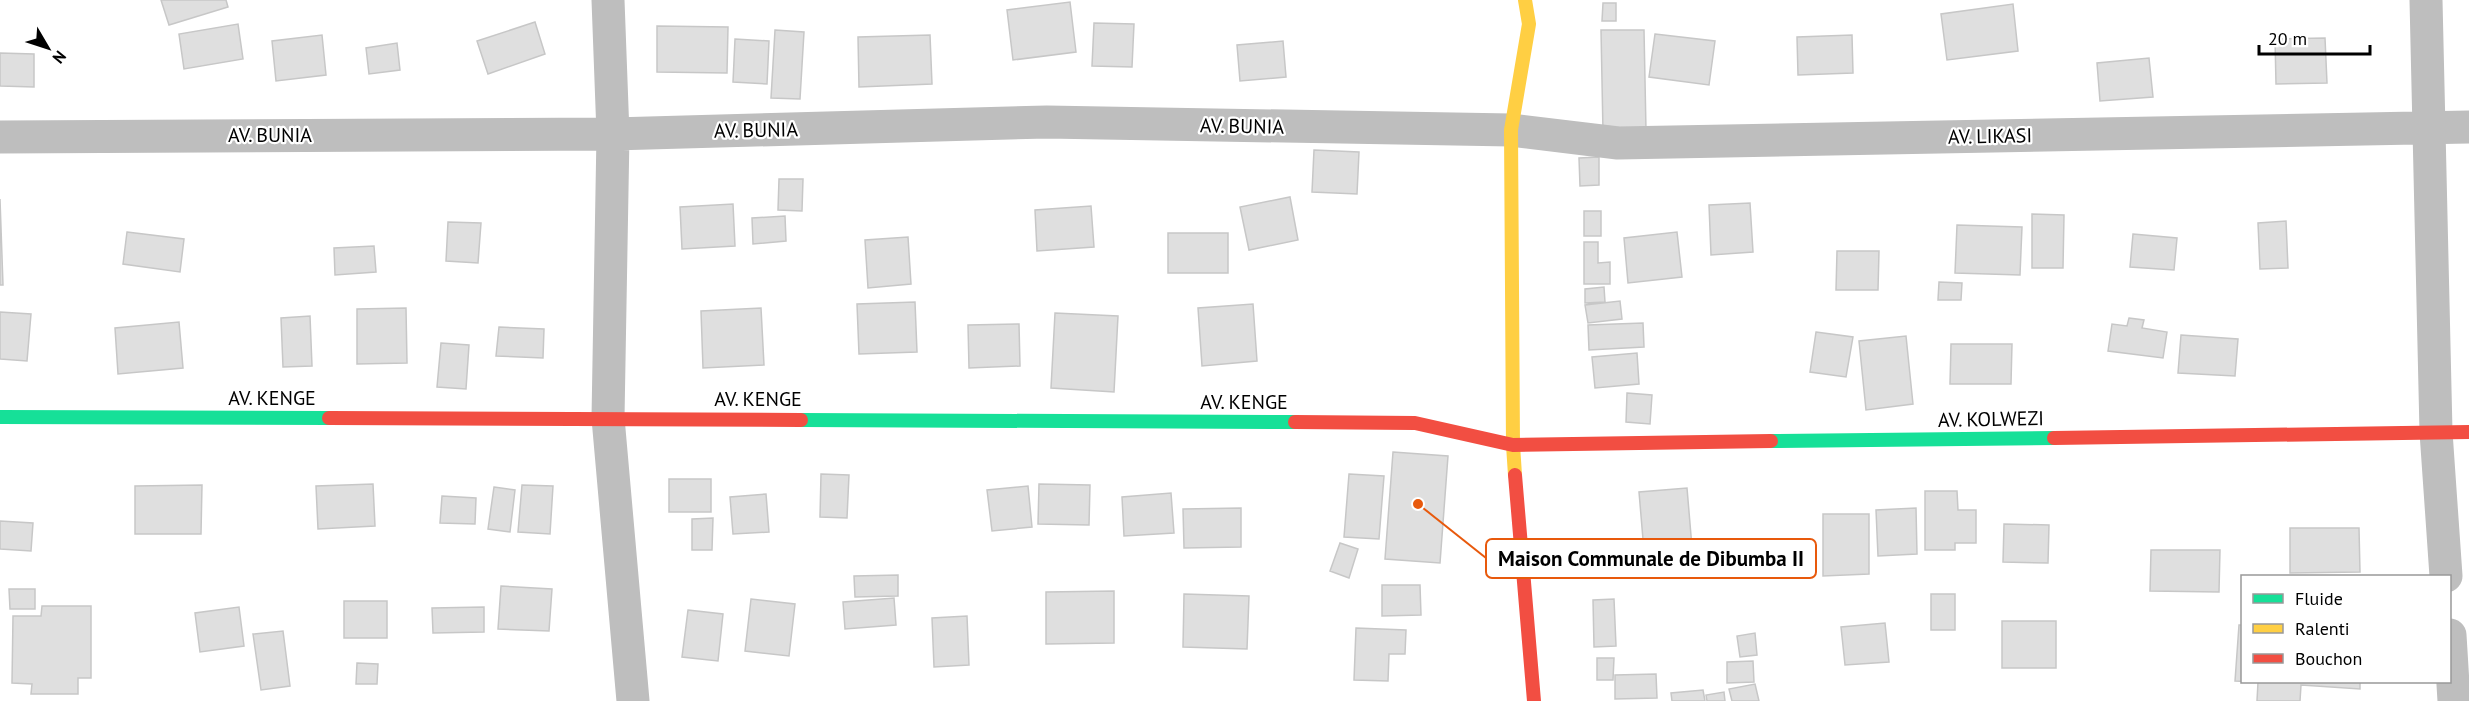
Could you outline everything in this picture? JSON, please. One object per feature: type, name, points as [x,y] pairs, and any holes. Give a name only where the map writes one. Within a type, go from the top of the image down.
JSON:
[{"type":"main road","points":[[1526,0],[1529,24],[1511,130],[1513,445],[1534,701]]},
{"type":"main road","name":"AV. KENGE","points":[[0,417],[1415,423],[1513,445]]},
{"type":"main road","name":"AV. KOLWEZI","points":[[1513,445],[2469,432]]},
{"type":"street","points":[[608,0],[612,134],[608,418],[633,701]]},
{"type":"street","points":[[2426,0],[2436,432],[2446,575]]},
{"type":"street","name":"AV. BUNIA","points":[[0,137],[612,134],[1047,122],[1511,130]]},
{"type":"street","name":"AV. LIKASI","points":[[1511,130],[1618,143],[2469,127]]},
{"type":"street","points":[[2451,651],[2454,701]]},
{"type":"building","points":[[161,0],[226,0],[228,7],[169,25]]},
{"type":"building","points":[[1070,2],[1076,52],[1013,60],[1007,10]]},
{"type":"building","points":[[1603,3],[1616,3],[1616,21],[1602,21]]},
{"type":"building","points":[[2013,4],[2018,51],[1947,60],[1941,14]]},
{"type":"building","points":[[535,22],[545,54],[488,74],[477,41]]},
{"type":"building","points":[[1094,23],[1134,24],[1132,67],[1092,66]]},
{"type":"building","points":[[238,24],[243,59],[184,69],[179,34]]},
{"type":"building","points":[[657,26],[728,27],[727,73],[657,72]]},
{"type":"building","points":[[775,30],[804,32],[800,99],[771,98]]},
{"type":"building","points":[[1601,30],[1644,30],[1646,130],[1603,132]]},
{"type":"building","points":[[1655,34],[1715,41],[1709,85],[1649,77]]},
{"type":"building","points":[[322,35],[326,75],[276,81],[272,41]]},
{"type":"building","points":[[930,35],[932,84],[859,87],[858,37]]},
{"type":"building","points":[[1852,35],[1853,73],[1798,75],[1797,37]]},
{"type":"building","points":[[2325,38],[2327,83],[2276,84],[2275,39]]},
{"type":"building","points":[[735,39],[769,41],[767,84],[733,82]]},
{"type":"building","points":[[1283,41],[1286,77],[1240,81],[1237,45]]},
{"type":"building","points":[[397,43],[400,70],[369,74],[366,48]]},
{"type":"building","points":[[0,53],[34,54],[34,87],[0,86]]},
{"type":"building","points":[[2149,58],[2153,97],[2100,101],[2097,63]]},
{"type":"building","points":[[1314,150],[1359,152],[1357,194],[1312,192]]},
{"type":"building","points":[[1599,157],[1599,185],[1580,186],[1579,158]]},
{"type":"building","points":[[779,179],[803,179],[802,211],[778,210]]},
{"type":"building","points":[[1290,197],[1298,240],[1249,250],[1240,207]]},
{"type":"building","points":[[0,199],[3,285],[0,285]]},
{"type":"building","points":[[1750,203],[1753,252],[1711,255],[1709,205]]},
{"type":"building","points":[[733,204],[735,246],[682,249],[680,207]]},
{"type":"building","points":[[1091,206],[1094,247],[1037,251],[1035,210]]},
{"type":"building","points":[[1584,211],[1601,211],[1601,236],[1584,236]]},
{"type":"building","points":[[2032,214],[2064,215],[2063,268],[2032,268]]},
{"type":"building","points":[[785,216],[786,241],[753,244],[752,218]]},
{"type":"building","points":[[2286,221],[2288,268],[2260,269],[2258,223]]},
{"type":"building","points":[[448,222],[481,223],[478,263],[446,261]]},
{"type":"building","points":[[1957,225],[2022,227],[2020,275],[1955,273]]},
{"type":"building","points":[[127,232],[184,239],[180,272],[123,264]]},
{"type":"building","points":[[1677,232],[1682,277],[1628,283],[1624,238]]},
{"type":"building","points":[[1168,233],[1228,233],[1228,273],[1168,273]]},
{"type":"building","points":[[2133,234],[2177,238],[2174,270],[2130,267]]},
{"type":"building","points":[[908,237],[911,284],[868,288],[865,240]]},
{"type":"building","points":[[1584,242],[1598,242],[1598,263],[1610,262],[1610,284],[1584,284]]},
{"type":"building","points":[[374,246],[376,272],[335,275],[334,248]]},
{"type":"building","points":[[1837,251],[1879,251],[1878,290],[1836,290]]},
{"type":"building","points":[[1939,282],[1962,283],[1961,300],[1938,300]]},
{"type":"building","points":[[1604,287],[1605,302],[1585,303],[1585,289]]},
{"type":"building","points":[[1620,301],[1622,319],[1588,323],[1585,305]]},
{"type":"building","points":[[915,302],[917,352],[859,354],[857,304]]},
{"type":"building","points":[[1253,304],[1257,361],[1202,366],[1198,308]]},
{"type":"building","points":[[406,308],[407,363],[357,364],[357,309]]},
{"type":"building","points":[[761,308],[764,365],[703,368],[701,311]]},
{"type":"building","points":[[0,312],[31,314],[27,361],[0,359]]},
{"type":"building","points":[[1055,313],[1118,316],[1114,392],[1051,388]]},
{"type":"building","points":[[310,316],[312,366],[283,367],[281,318]]},
{"type":"building","points":[[2129,318],[2144,320],[2142,328],[2167,332],[2163,358],[2108,351],[2112,324],[2127,326]]},
{"type":"building","points":[[179,322],[183,368],[118,374],[115,328]]},
{"type":"building","points":[[1643,323],[1644,347],[1589,350],[1588,325]]},
{"type":"building","points":[[1019,324],[1020,366],[969,368],[968,325]]},
{"type":"building","points":[[499,327],[544,329],[543,358],[496,356]]},
{"type":"building","points":[[1816,332],[1853,337],[1846,377],[1810,372]]},
{"type":"building","points":[[2181,335],[2238,339],[2235,376],[2178,373]]},
{"type":"building","points":[[1906,336],[1913,404],[1866,410],[1859,341]]},
{"type":"building","points":[[441,343],[469,345],[466,389],[437,387]]},
{"type":"building","points":[[1951,344],[2012,344],[2011,384],[1950,384]]},
{"type":"building","points":[[1637,353],[1639,384],[1595,388],[1592,357]]},
{"type":"building","points":[[1627,393],[1652,395],[1650,424],[1626,422]]},
{"type":"building","points":[[1393,452],[1448,456],[1440,563],[1385,559]]},
{"type":"building","points":[[821,474],[849,475],[847,518],[820,517]]},
{"type":"building","points":[[1349,474],[1384,476],[1379,539],[1344,537]]},
{"type":"building","points":[[669,479],[711,479],[711,512],[669,512]]},
{"type":"building","points":[[373,484],[375,526],[318,529],[316,486]]},
{"type":"building","points":[[1039,484],[1090,485],[1089,525],[1038,524]]},
{"type":"building","points":[[202,485],[201,534],[135,534],[135,486]]},
{"type":"building","points":[[522,485],[553,486],[550,534],[518,532]]},
{"type":"building","points":[[1028,486],[1032,527],[992,531],[987,490]]},
{"type":"building","points":[[494,487],[515,490],[510,532],[488,529]]},
{"type":"building","points":[[1687,488],[1693,559],[1645,563],[1639,492]]},
{"type":"building","points":[[1925,491],[1957,491],[1958,510],[1976,510],[1976,543],[1955,543],[1955,550],[1925,550]]},
{"type":"building","points":[[1171,493],[1174,533],[1124,536],[1122,497]]},
{"type":"building","points":[[766,494],[769,532],[733,534],[730,497]]},
{"type":"building","points":[[442,496],[476,498],[475,524],[440,523]]},
{"type":"building","points":[[1241,508],[1241,547],[1184,548],[1183,509]]},
{"type":"building","points":[[1916,508],[1917,554],[1878,556],[1876,510]]},
{"type":"building","points":[[1823,514],[1869,514],[1869,574],[1823,576]]},
{"type":"building","points":[[713,518],[712,550],[692,550],[692,519]]},
{"type":"building","points":[[0,521],[33,523],[31,551],[0,549]]},
{"type":"building","points":[[2004,524],[2049,525],[2048,563],[2003,562]]},
{"type":"building","points":[[2290,528],[2359,528],[2360,572],[2290,573]]},
{"type":"building","points":[[1340,543],[1358,549],[1349,578],[1330,571]]},
{"type":"building","points":[[2151,550],[2220,550],[2219,592],[2150,591]]},
{"type":"building","points":[[898,575],[898,596],[855,597],[854,576]]},
{"type":"building","points":[[1382,585],[1420,585],[1421,615],[1382,616]]},
{"type":"building","points":[[501,586],[552,589],[549,631],[498,629]]},
{"type":"building","points":[[9,589],[35,589],[35,609],[10,609]]},
{"type":"building","points":[[1114,591],[1114,643],[1046,644],[1046,592]]},
{"type":"building","points":[[1184,594],[1249,596],[1247,649],[1183,647]]},
{"type":"building","points":[[1931,594],[1955,594],[1955,630],[1931,630]]},
{"type":"building","points":[[894,598],[896,625],[845,629],[843,602]]},
{"type":"building","points":[[751,599],[795,604],[789,656],[745,651]]},
{"type":"building","points":[[1614,599],[1616,646],[1594,647],[1593,600]]},
{"type":"building","points":[[344,601],[387,601],[387,638],[344,638]]},
{"type":"building","points":[[42,606],[91,606],[91,678],[78,678],[78,694],[31,694],[32,684],[12,683],[13,616],[41,616]]},
{"type":"building","points":[[239,607],[244,646],[200,652],[195,613]]},
{"type":"building","points":[[484,607],[484,632],[433,633],[432,608]]},
{"type":"building","points":[[688,610],[723,614],[718,661],[682,657]]},
{"type":"building","points":[[967,616],[969,665],[934,667],[932,618]]},
{"type":"building","points":[[2002,621],[2056,621],[2056,668],[2002,668]]},
{"type":"building","points":[[1885,623],[1889,662],[1845,665],[1841,627]]},
{"type":"building","points":[[2239,625],[2241,625],[2241,681],[2235,681]]},
{"type":"building","points":[[1356,628],[1406,630],[1405,654],[1389,654],[1388,681],[1354,680]]},
{"type":"building","points":[[283,631],[290,686],[261,690],[253,634]]},
{"type":"building","points":[[1755,633],[1757,655],[1740,657],[1737,636]]},
{"type":"building","points":[[1597,658],[1614,658],[1613,680],[1597,680]]},
{"type":"building","points":[[1753,661],[1754,682],[1727,683],[1727,662]]},
{"type":"building","points":[[357,663],[378,664],[377,684],[356,684]]},
{"type":"building","points":[[1656,674],[1657,698],[1615,699],[1615,675]]},
{"type":"building","points":[[2258,683],[2360,683],[2360,689],[2301,685],[2300,701],[2257,701]]},
{"type":"building","points":[[1755,684],[1759,701],[1732,701],[1729,689]]},
{"type":"building","points":[[1703,690],[1705,701],[1672,701],[1671,693]]},
{"type":"building","points":[[1724,692],[1725,701],[1707,701],[1706,695]]},
{"type":"traffic: fast","points":[[0,417],[329,418]]},
{"type":"traffic: fast","points":[[801,420],[1295,422]]},
{"type":"traffic: fast","points":[[1771,441],[2054,438]]},
{"type":"traffic: slow","points":[[1515,475],[1511,130],[1529,24],[1525,0]]},
{"type":"traffic: jam","points":[[329,418],[801,420]]},
{"type":"traffic: jam","points":[[1295,422],[1415,423],[1513,445],[1771,441]]},
{"type":"traffic: jam","points":[[2054,438],[2469,432]]},
{"type":"traffic: jam","points":[[1515,475],[1534,701]]},
{"type":"place","name":"Maison Communale de Dibumba II","points":[[1418,504]]}]
